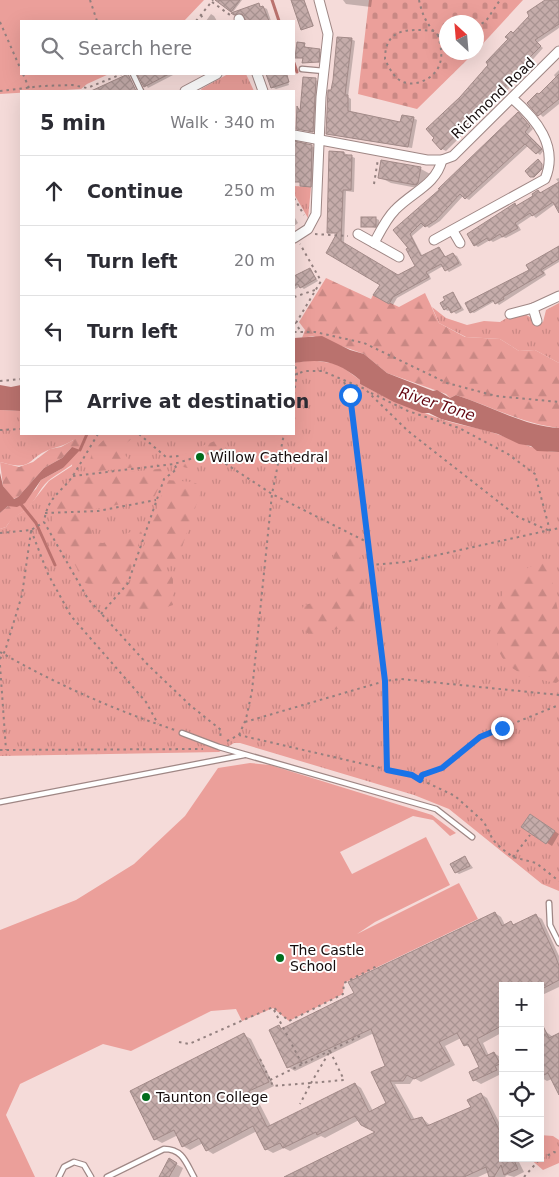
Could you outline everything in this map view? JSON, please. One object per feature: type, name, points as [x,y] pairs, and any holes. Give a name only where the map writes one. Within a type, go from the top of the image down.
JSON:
[{"type":"street","points":[[295,237],[312,230],[316,214],[319,140],[328,34],[319,0]]},
{"type":"street","name":"Richmond Road","points":[[374,243],[395,210],[432,180],[440,168],[442,160],[453,156],[559,51]]},
{"type":"street","points":[[188,90],[215,75]]},
{"type":"street","points":[[257,75],[263,90]]},
{"type":"street","points":[[434,240],[545,180],[554,168],[558,156],[553,138],[540,123],[512,98]]},
{"type":"street","points":[[295,135],[379,152],[427,160],[442,160]]},
{"type":"street","points":[[453,231],[460,244]]},
{"type":"street","points":[[358,234],[399,256]]},
{"type":"street","points":[[510,314],[534,308],[559,296]]},
{"type":"street","points":[[534,308],[537,321]]},
{"type":"lane","points":[[302,69],[324,71]]},
{"type":"lane","points":[[133,75],[141,90]]},
{"type":"lane","points":[[182,732],[219,747],[436,809],[472,837]]},
{"type":"lane","points":[[0,802],[248,755]]},
{"type":"lane","points":[[549,903],[550,925],[559,943]]},
{"type":"lane","points":[[107,1177],[164,1149],[180,1152],[194,1177]]},
{"type":"lane","points":[[59,1177],[64,1167],[74,1162],[84,1165],[91,1177]]},
{"type":"path","points":[[90,0],[97,20]]},
{"type":"path","points":[[419,0],[422,14],[438,35],[441,62],[436,72],[420,82],[409,83],[400,80],[385,60],[388,43],[393,36],[408,29],[434,32]]},
{"type":"path","points":[[484,22],[500,0]]},
{"type":"path","points":[[197,20],[212,1],[232,17],[240,20]]},
{"type":"path","points":[[201,15],[204,20]]},
{"type":"path","points":[[0,22],[20,68]]},
{"type":"path","points":[[23,75],[29,88]]},
{"type":"path","points":[[0,91],[72,85],[87,88],[118,75]]},
{"type":"path","points":[[374,184],[379,152]]},
{"type":"path","points":[[295,200],[312,230],[353,236],[358,234]]},
{"type":"path","points":[[295,237],[321,281],[318,289],[295,323],[303,332],[315,332],[364,343],[447,384],[496,396],[559,402]]},
{"type":"path","points":[[295,296],[318,289]]},
{"type":"path","points":[[295,332],[300,330]]},
{"type":"path","points":[[296,373],[322,371],[338,376],[344,382],[351,397],[385,681],[387,770]]},
{"type":"path","points":[[0,381],[20,379]]},
{"type":"path","points":[[344,382],[365,389],[408,411],[459,428],[508,454],[534,474],[550,531]]},
{"type":"path","points":[[369,392],[408,431],[518,517],[550,531]]},
{"type":"path","points":[[0,430],[20,429]]},
{"type":"path","points":[[97,435],[73,476],[54,495],[45,512],[44,522],[88,599],[149,666],[191,706],[221,730],[219,747]]},
{"type":"path","points":[[140,435],[166,457],[179,456]]},
{"type":"path","points":[[0,750],[215,749],[238,736],[245,722],[252,691],[272,494],[284,435]]},
{"type":"path","points":[[73,476],[174,464],[226,448]]},
{"type":"path","points":[[220,460],[272,494],[367,542]]},
{"type":"path","points":[[101,614],[128,583],[164,479],[177,469],[174,464]]},
{"type":"path","points":[[45,512],[98,511],[156,500]]},
{"type":"path","points":[[0,533],[31,530],[44,522]]},
{"type":"path","points":[[371,565],[385,565],[559,528]]},
{"type":"path","points":[[0,659],[22,595],[31,530]]},
{"type":"path","points":[[31,530],[48,574],[71,616],[136,689],[146,702],[158,724]]},
{"type":"path","points":[[0,652],[59,684],[120,712],[182,732]]},
{"type":"path","points":[[0,666],[6,750]]},
{"type":"path","points":[[245,722],[385,681],[401,679],[559,695]]},
{"type":"path","points":[[422,775],[442,768],[480,737],[559,705]]},
{"type":"path","points":[[238,736],[407,774],[454,796],[484,822],[493,840],[513,858],[536,863],[559,881]]},
{"type":"path","points":[[420,780],[424,771]]},
{"type":"path","points":[[513,858],[530,836]]},
{"type":"path","points":[[273,1008],[289,1021],[343,994],[344,983],[377,966]]},
{"type":"path","points":[[179,1042],[189,1044],[273,1008]]},
{"type":"path","points":[[273,1008],[302,1064]]},
{"type":"path","points":[[270,1080],[360,1036]]},
{"type":"path","points":[[260,1060],[273,1086],[344,1080],[330,1050]]},
{"type":"path","points":[[300,1104],[330,1050]]},
{"type":"path","points":[[524,1177],[546,1155],[554,1152],[559,1154]]},
{"type":"green space","points":[[0,0],[204,0],[185,20],[20,20],[20,75],[107,75],[87,84],[81,89],[20,90],[20,93],[0,94]]},
{"type":"green space","points":[[369,0],[523,0],[484,42],[484,15],[439,15],[439,60],[467,60],[417,109],[358,94]]},
{"type":"green space","points":[[226,75],[246,75],[254,90],[202,90]]},
{"type":"green space","points":[[295,186],[311,187],[308,218],[295,196]]},
{"type":"green space","points":[[326,278],[371,299],[373,295],[399,307],[425,293],[439,323],[465,337],[500,339],[519,351],[535,350],[559,363],[559,428],[532,423],[456,395],[450,398],[446,394],[387,373],[364,354],[313,336],[302,338],[305,330],[299,322]]},
{"type":"green space","points":[[559,303],[559,363],[535,350],[519,351],[500,339],[466,337],[439,323],[432,307],[446,318],[467,325],[484,321],[500,322],[510,316],[525,314],[533,319],[534,325],[543,322],[546,310]]},
{"type":"green space","points":[[310,360],[338,364],[360,380],[360,384],[410,407],[535,448],[559,452],[559,891],[542,884],[449,809],[414,795],[240,743],[234,743],[219,752],[0,756],[0,529],[6,527],[12,518],[26,510],[49,481],[72,466],[73,440],[37,456],[25,465],[11,465],[0,462],[0,410],[20,411],[20,435],[295,435],[295,363]],"holes":[[[530,814],[555,831],[546,844],[521,827]]]},
{"type":"green space","points":[[109,435],[136,435],[120,449],[131,462],[168,460],[168,464],[88,472],[92,451]]},
{"type":"green space","points":[[77,438],[86,443],[84,450],[76,461],[48,481],[26,510],[13,519],[6,527],[0,529],[0,513],[8,506],[17,506],[36,489],[41,480],[63,468],[72,447],[62,458],[44,468],[18,497],[13,499],[3,486],[0,462],[19,467],[33,462],[50,449],[61,447]]},
{"type":"green space","points":[[215,441],[225,445],[220,460],[187,468],[180,466],[179,456]]},
{"type":"green space","points":[[167,468],[154,498],[95,509],[48,510],[56,495],[74,478]]},
{"type":"green space","points":[[167,480],[193,482],[201,486],[200,494],[178,559],[168,562],[164,568],[173,578],[173,605],[152,610],[140,609],[121,598],[121,592],[129,589]]},
{"type":"green space","points":[[91,513],[92,542],[103,543],[138,529],[142,533],[127,581],[117,592],[85,583],[54,527],[52,514]]},
{"type":"green space","points":[[349,538],[359,541],[365,616],[337,629],[309,635],[304,629],[302,621],[304,605],[338,597],[339,589],[332,546]]},
{"type":"green space","points":[[548,561],[559,616],[559,681],[556,683],[528,676],[515,670],[500,654],[496,634],[498,605],[508,585],[524,570]]},
{"type":"green space","name":"The Castle School","points":[[250,763],[270,765],[432,815],[456,833],[450,836],[433,820],[413,816],[340,852],[352,874],[426,837],[450,885],[375,922],[357,934],[459,883],[478,919],[344,983],[343,994],[289,1021],[273,1008],[242,1021],[236,1009],[211,1011],[131,1051],[103,1044],[20,1084],[6,1115],[35,1177],[0,1177],[0,930],[76,900],[134,864],[185,816],[218,768]]},
{"type":"green space","points":[[544,1135],[553,1136],[559,1140],[559,1163],[543,1170],[534,1162],[544,1162]]},
{"type":"water","name":"River Tone","points":[[322,336],[350,350],[364,354],[387,373],[433,391],[437,390],[450,398],[456,395],[520,420],[559,428],[559,452],[537,451],[531,446],[519,444],[498,434],[441,419],[429,413],[422,413],[394,402],[360,384],[360,380],[337,365],[322,361],[295,363],[295,338]]},
{"type":"water","points":[[0,385],[11,387],[20,385],[20,411],[0,410]]},
{"type":"water","points":[[72,447],[80,450],[63,468],[41,480],[25,503],[17,507],[8,506],[0,513],[0,473],[3,486],[14,499],[44,468],[62,458]]},
{"type":"building","points":[[215,0],[240,0],[231,12]]},
{"type":"building","points":[[291,0],[304,0],[313,26],[301,30]]},
{"type":"building","points":[[545,0],[559,0],[559,24],[535,40],[541,46],[524,63],[527,66],[441,150],[432,140],[434,138],[426,129],[460,97],[488,65],[486,62],[508,39],[505,37],[511,31],[513,33],[529,16],[527,12]]},
{"type":"building","points":[[259,3],[260,7],[263,6],[269,20],[245,20],[242,14],[234,15],[231,13]]},
{"type":"building","points":[[337,37],[352,38],[345,95],[348,95],[348,111],[400,122],[402,115],[414,117],[408,147],[326,134],[328,90],[331,90],[333,80]]},
{"type":"building","points":[[297,42],[305,43],[304,47],[320,49],[319,62],[302,63],[303,58],[295,58]]},
{"type":"building","points":[[559,74],[559,99],[538,116],[527,103]]},
{"type":"building","points":[[128,75],[136,90],[93,90]]},
{"type":"building","points":[[138,75],[167,75],[144,87]]},
{"type":"building","points":[[266,75],[287,75],[289,82],[271,88]]},
{"type":"building","points":[[303,77],[316,78],[313,132],[296,129],[297,106],[300,112]]},
{"type":"building","points":[[518,112],[530,126],[525,132],[542,149],[536,154],[525,144],[465,199],[460,194],[436,220],[425,227],[421,223],[410,234],[421,256],[439,247],[445,257],[453,253],[459,263],[445,271],[441,264],[426,272],[429,277],[393,297],[389,304],[373,295],[380,285],[326,253],[337,233],[327,233],[329,151],[344,152],[344,155],[352,155],[351,190],[343,190],[341,241],[398,275],[415,266],[406,249],[408,248],[393,230],[440,189],[438,189]]},
{"type":"building","points":[[295,141],[312,145],[311,187],[300,186],[300,182],[295,182]]},
{"type":"building","points":[[538,159],[542,164],[542,169],[534,177],[530,177],[525,171]]},
{"type":"building","points":[[381,160],[421,167],[418,183],[416,185],[378,178]]},
{"type":"building","points":[[559,182],[559,213],[553,202],[532,216],[530,213],[515,223],[518,228],[502,237],[500,234],[489,241],[487,238],[474,246],[467,234],[515,203],[516,206],[533,196],[532,194],[538,190],[540,193]]},
{"type":"building","points":[[361,217],[376,217],[376,227],[361,227]]},
{"type":"building","points":[[559,246],[559,259],[541,270],[544,273],[503,297],[504,299],[495,304],[493,300],[470,313],[465,303],[529,270],[526,265]]},
{"type":"building","points":[[310,268],[316,279],[300,288],[298,284],[295,286],[295,276]]},
{"type":"building","points":[[453,292],[461,308],[451,313],[448,307],[444,310],[440,303],[445,300],[443,297]]},
{"type":"building","points":[[530,814],[555,831],[546,844],[521,827]]},
{"type":"building","points":[[465,856],[470,866],[455,873],[450,864]]},
{"type":"building","points":[[495,912],[502,926],[511,921],[513,925],[536,914],[559,966],[559,980],[544,988],[544,982],[499,982],[499,1027],[477,1039],[486,1056],[494,1052],[499,1062],[499,1064],[495,1066],[497,1070],[473,1081],[469,1072],[479,1067],[468,1044],[464,1046],[457,1033],[439,1042],[450,1061],[414,1079],[407,1075],[403,1081],[390,1081],[411,1120],[422,1117],[427,1126],[471,1107],[467,1100],[481,1093],[499,1130],[499,1162],[515,1162],[518,1169],[504,1175],[501,1165],[494,1177],[489,1177],[486,1167],[464,1177],[284,1177],[375,1132],[361,1125],[355,1116],[317,1135],[316,1132],[283,1148],[280,1143],[265,1150],[253,1126],[206,1151],[199,1138],[182,1147],[174,1130],[154,1140],[130,1091],[244,1033],[269,1082],[249,1091],[267,1127],[355,1083],[369,1112],[386,1103],[371,1072],[385,1066],[371,1029],[287,1068],[269,1030],[279,1025],[281,1029],[354,993],[348,982]]},
{"type":"building","points":[[544,1028],[549,1038],[559,1033],[559,1095],[548,1073],[544,1075]]},
{"type":"building","points":[[169,1158],[177,1163],[169,1177],[159,1177]]},
{"type":"waterway","points":[[272,0],[279,20]]},
{"type":"waterway","points":[[295,66],[297,72]]},
{"type":"waterway","points":[[80,450],[87,435]]},
{"type":"waterway","points":[[20,503],[36,523],[55,565]]},
{"type":"place","name":"Willow Cathedral","points":[[200,457]]},
{"type":"place","name":"The Castle School","points":[[280,958]]},
{"type":"place","name":"Taunton College","points":[[146,1097]]},
{"type":"route","points":[[350,395],[385,681],[387,770],[412,775],[420,780],[422,775],[442,768],[480,737],[502,728]]}]
